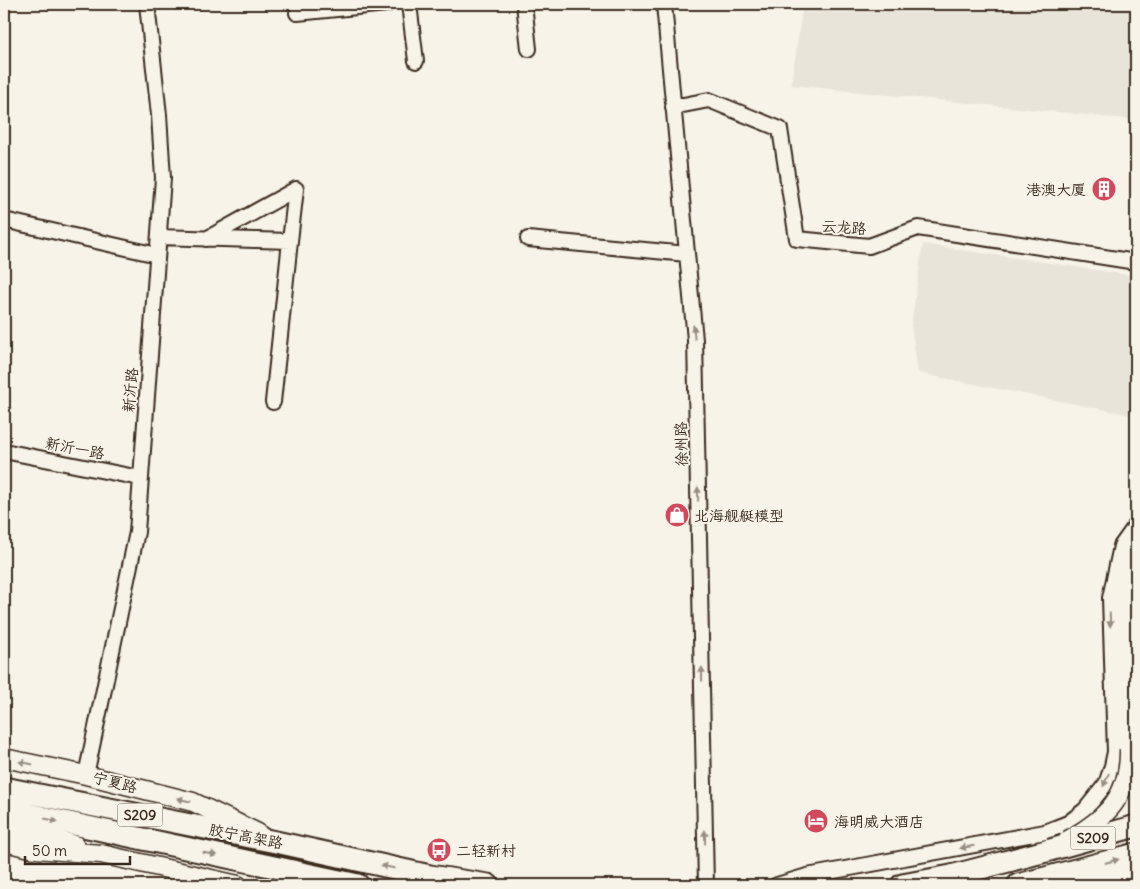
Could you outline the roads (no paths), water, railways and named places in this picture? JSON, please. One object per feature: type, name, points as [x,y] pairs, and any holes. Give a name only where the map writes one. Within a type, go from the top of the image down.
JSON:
[{"type":"highway","name":"胶宁高架路","points":[[4,788],[276,842],[430,876],[488,885]]},
{"type":"highway","name":"胶宁高架路","points":[[4,809],[358,885]]},
{"type":"highway","name":"S209","points":[[902,885],[951,876],[1136,826]]},
{"type":"highway","name":"S209","points":[[1018,885],[1136,854]]},
{"type":"main road","points":[[1050,850],[1099,821],[1114,804],[1125,782],[1129,765],[1129,749],[1120,593],[1124,571],[1136,546]]},
{"type":"main road","points":[[1136,576],[1132,585],[1132,602],[1136,662]]},
{"type":"main road","name":"宁夏路","points":[[4,758],[86,775],[193,802],[276,842]]},
{"type":"main road","points":[[4,824],[101,854],[238,885]]},
{"type":"main road","points":[[4,842],[34,849],[101,854]]},
{"type":"main road","points":[[1082,885],[1136,870]]},
{"type":"street","name":"新沂路","points":[[86,775],[137,532],[163,178],[159,115],[147,4]]},
{"type":"street","points":[[297,13],[387,4]]},
{"type":"street","points":[[409,4],[416,61]]},
{"type":"street","points":[[524,4],[529,49]]},
{"type":"street","name":"徐州路","points":[[664,4],[695,340],[706,885]]},
{"type":"street","name":"云龙路","points":[[673,107],[709,100],[780,129],[797,239],[869,246],[918,228],[1136,262]]},
{"type":"street","points":[[206,239],[296,189],[273,402]]},
{"type":"street","points":[[4,220],[157,255]]},
{"type":"street","points":[[159,237],[290,241]]},
{"type":"street","points":[[528,239],[687,254]]},
{"type":"street","name":"新沂一路","points":[[4,450],[140,478]]},
{"type":"street","points":[[777,885],[806,876],[1045,832],[1068,823],[1085,810],[1106,784],[1115,752],[1110,598],[1120,546],[1136,525]]},
{"type":"street","points":[[1068,823],[1085,847],[1089,859],[1088,885]]},
{"type":"place","name":"港澳大厦","points":[[1104,189]]},
{"type":"place","name":"北海舰艇模型","points":[[677,515]]},
{"type":"place","name":"海明威大酒店","points":[[816,821]]},
{"type":"place","name":"二轻新村","points":[[439,850]]}]
